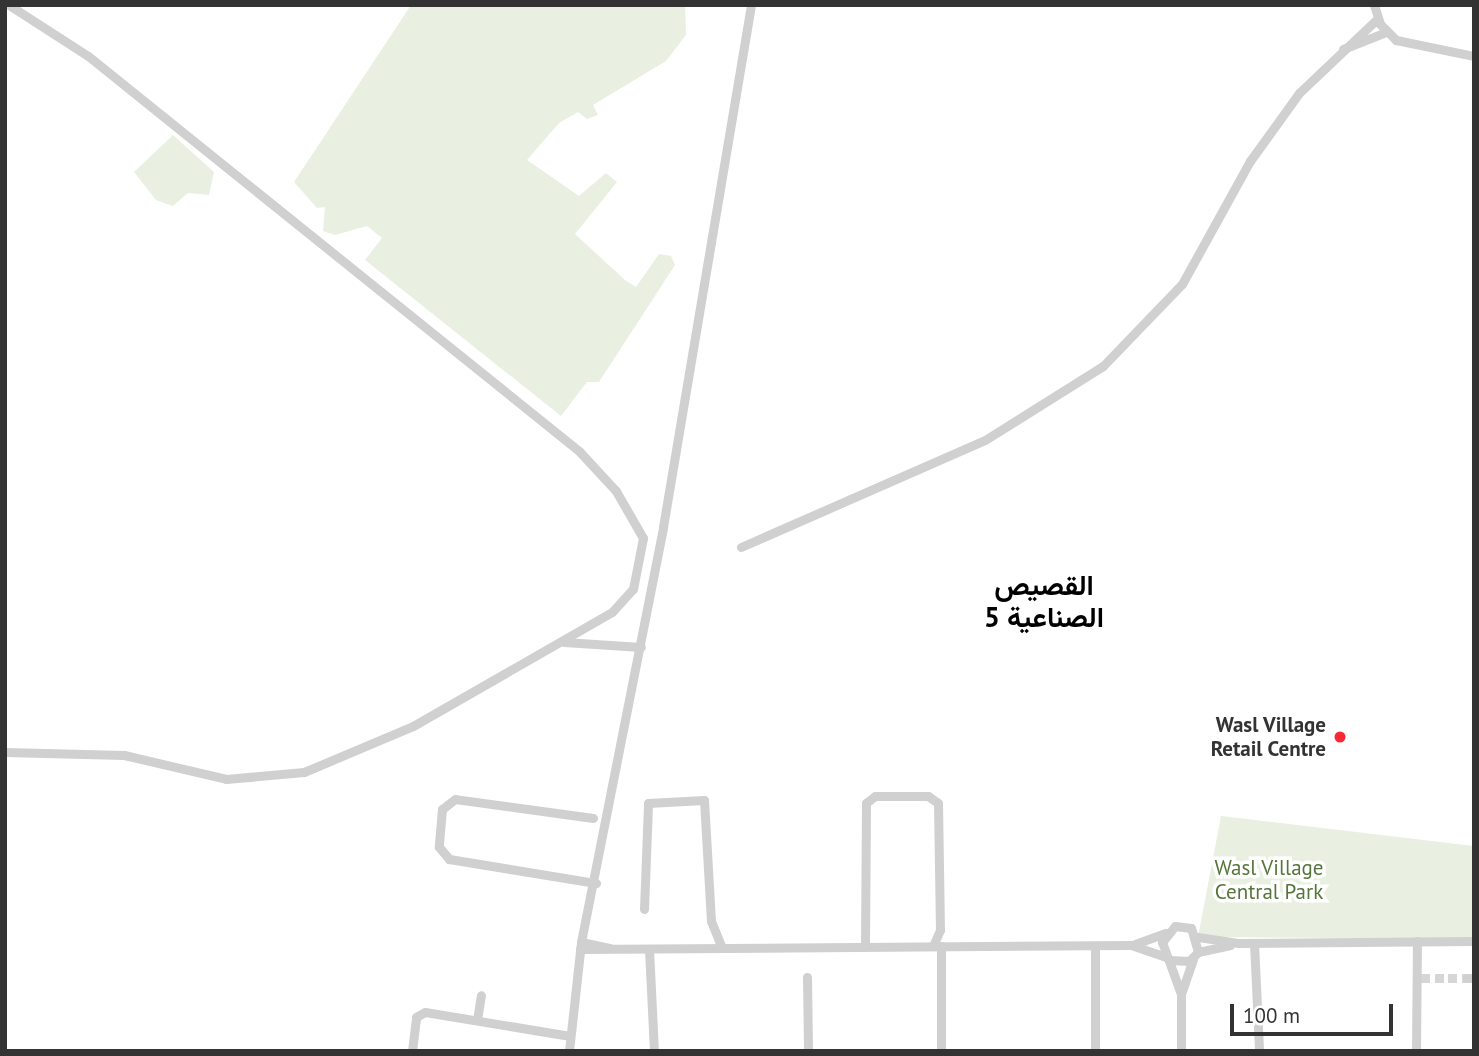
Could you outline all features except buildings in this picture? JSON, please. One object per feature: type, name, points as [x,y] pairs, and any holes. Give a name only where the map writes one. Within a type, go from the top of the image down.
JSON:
[{"type":"street","points":[[5,752],[86,750],[226,779],[285,777],[393,735],[621,605],[636,579],[642,532],[605,477],[88,56],[9,5]]},
{"type":"street","points":[[569,1050],[581,946],[596,884],[641,647],[751,5]]},
{"type":"street","points":[[1374,5],[1377,19],[1385,32],[1408,45],[1474,56]]},
{"type":"street","points":[[741,547],[966,450],[1042,409],[1102,366],[1182,284],[1262,143],[1338,50],[1377,19]]},
{"type":"street","points":[[1338,50],[1385,32]]},
{"type":"street","points":[[556,644],[598,640],[641,647]]},
{"type":"street","points":[[864,947],[866,803],[875,796],[928,796],[938,803],[940,930],[937,946],[941,1051]]},
{"type":"street","points":[[593,818],[455,799],[442,809],[439,847],[449,859],[596,884]]},
{"type":"street","points":[[644,909],[648,803],[704,800],[711,921],[722,948]]},
{"type":"street","points":[[581,946],[649,949],[1131,945],[1186,926],[1198,937],[1238,943],[1474,940]]},
{"type":"street","points":[[1166,933],[1168,958],[1181,994],[1181,1051]]},
{"type":"street","points":[[1181,994],[1196,955],[1198,937]]},
{"type":"street","points":[[1416,941],[1419,978],[1416,1051]]},
{"type":"street","points":[[1131,945],[1168,958],[1196,955],[1238,943]]},
{"type":"street","points":[[1254,943],[1259,1051]]},
{"type":"street","points":[[1095,946],[1095,1051]]},
{"type":"street","points":[[649,949],[654,1051]]},
{"type":"street","points":[[807,977],[808,1051]]},
{"type":"street","points":[[477,1020],[481,995]]},
{"type":"street","points":[[412,1051],[422,1013],[570,1036]]},
{"type":"green space","points":[[411,5],[685,5],[686,35],[666,61],[593,105],[598,115],[587,119],[578,112],[559,123],[527,160],[579,196],[606,173],[617,182],[575,234],[625,280],[636,287],[659,254],[671,256],[675,265],[599,382],[587,382],[561,416],[365,260],[382,238],[367,226],[335,235],[323,231],[325,207],[317,208],[294,182]]},
{"type":"green space","points":[[173,135],[214,172],[209,195],[188,193],[173,206],[156,200],[134,172]]},
{"type":"green space","name":"Wasl Village Central Park","points":[[1221,816],[1474,846],[1474,939],[1198,937]]},
{"type":"tunnel","points":[[1421,978],[1467,978]]},
{"type":"place","name":"Wasl Village Retail Centre","points":[[1340,737]]},
{"type":"district","name":"القصيص الصناعية 5","points":[[1044,601]]}]
